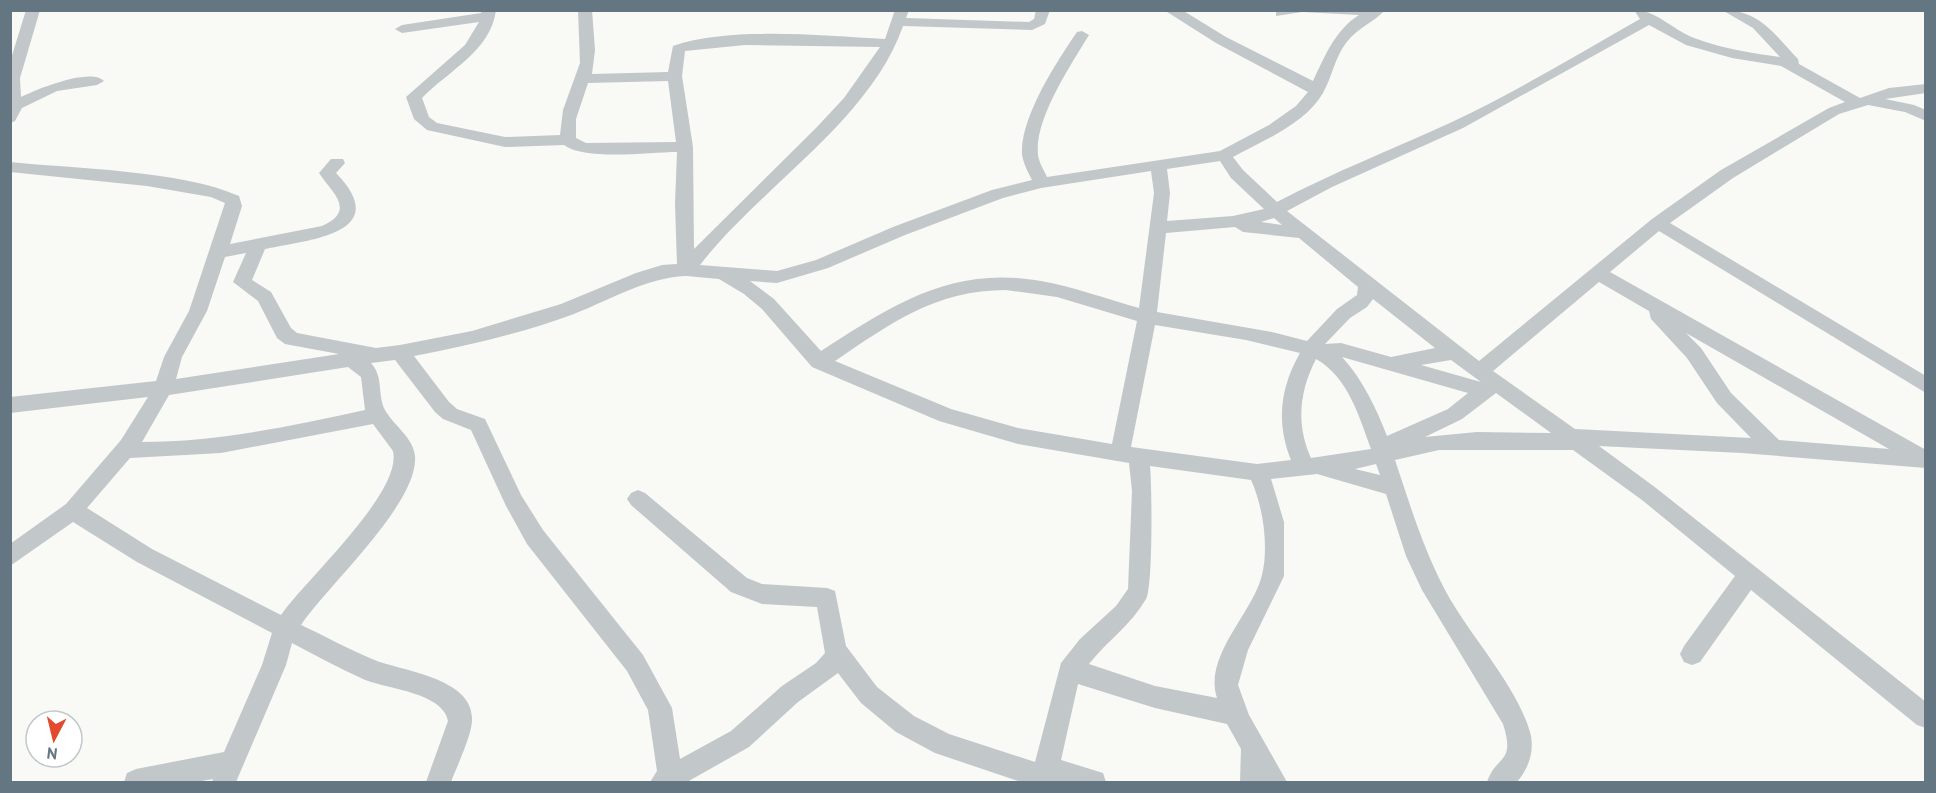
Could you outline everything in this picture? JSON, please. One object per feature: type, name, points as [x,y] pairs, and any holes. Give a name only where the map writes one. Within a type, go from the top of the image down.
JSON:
[{"type":"street","points":[[12,111],[12,78],[33,10]]},
{"type":"street","points":[[568,140],[566,130],[570,104],[587,62],[585,10]]},
{"type":"street","points":[[686,270],[710,240],[821,133],[890,43],[901,16],[1032,26],[1040,21],[1043,10]]},
{"type":"street","points":[[1171,10],[1221,40],[1316,88]]},
{"type":"street","points":[[1281,13],[1297,10]]},
{"type":"street","points":[[1308,10],[1366,12]]},
{"type":"street","points":[[1729,10],[1763,29],[1801,71]]},
{"type":"street","points":[[10,405],[163,388],[352,360],[472,338],[567,309],[642,277],[662,271],[686,270],[777,277],[802,272],[969,203],[1041,183],[1224,155],[1290,118],[1306,104],[1338,43],[1366,12]]},
{"type":"street","points":[[402,29],[489,14]]},
{"type":"street","points":[[489,14],[479,38],[469,50],[414,97],[422,119],[432,127],[490,140],[519,143],[568,140],[576,146],[586,148],[685,147]]},
{"type":"street","points":[[1158,228],[1252,221],[1276,211],[1326,183],[1458,125],[1643,15],[1691,42],[1732,54],[1774,59],[1862,102],[1909,108],[1926,116]]},
{"type":"street","points":[[1041,183],[1030,157],[1031,142],[1041,114],[1082,34]]},
{"type":"street","points":[[686,270],[683,204],[685,147],[675,76],[678,49],[688,45],[744,41],[890,43]]},
{"type":"street","points":[[582,79],[675,76]]},
{"type":"street","points":[[12,111],[53,87],[97,81]]},
{"type":"street","points":[[1380,452],[1455,414],[1600,273],[1658,224],[1727,174],[1834,111],[1889,93],[1926,88]]},
{"type":"street","points":[[1224,155],[1238,174],[1276,211],[1454,352],[1487,381],[1576,440],[1649,494],[1926,717]]},
{"type":"street","points":[[219,252],[326,231],[341,224],[348,212],[345,192],[327,173],[337,163]]},
{"type":"street","points":[[1045,776],[1069,671],[1088,647],[1119,619],[1139,591],[1138,555],[1142,491],[1129,454],[1162,193],[1158,166]]},
{"type":"street","points":[[10,167],[147,182],[226,196],[233,200],[234,206],[198,311],[173,357],[163,388],[147,417],[125,450],[73,510],[10,557]]},
{"type":"street","points":[[1228,224],[1303,233]]},
{"type":"street","points":[[1658,224],[1865,347],[1926,386]]},
{"type":"street","points":[[258,244],[242,282],[271,303],[285,333],[302,342],[359,349],[377,355]]},
{"type":"street","points":[[1600,273],[1651,305],[1926,460]]},
{"type":"street","points":[[722,274],[750,289],[768,304],[819,362],[946,415],[1008,433],[1226,470],[1257,472],[1311,467],[1380,452],[1458,441],[1576,440],[1773,447],[1926,460]]},
{"type":"street","points":[[819,362],[922,300],[947,290],[984,284],[1025,285],[1069,294],[1147,317],[1316,351],[1341,351],[1390,364],[1487,381]]},
{"type":"street","points":[[1367,284],[1367,294],[1363,303],[1348,311],[1330,327],[1296,382],[1291,399],[1291,432],[1311,467],[1392,487]]},
{"type":"street","points":[[1651,305],[1658,316],[1694,353],[1724,398],[1773,447]]},
{"type":"street","points":[[1316,351],[1334,361],[1359,393],[1371,421],[1392,487],[1430,584],[1506,706],[1516,729],[1520,746],[1516,765],[1498,783]]},
{"type":"street","points":[[400,352],[442,408],[450,414],[478,425],[513,500],[535,537],[635,663],[660,708],[669,781],[740,739],[790,694],[824,671],[838,657]]},
{"type":"street","points":[[1390,364],[1454,352]]},
{"type":"street","points":[[136,783],[228,772],[274,663],[286,627],[369,528],[404,470],[406,458],[400,443],[384,426],[372,401],[372,376],[366,366],[352,360]]},
{"type":"street","points":[[125,450],[197,449],[296,435],[378,415]]},
{"type":"street","points":[[1257,472],[1267,491],[1275,560],[1268,590],[1229,667],[1226,693],[1253,747],[1275,783]]},
{"type":"street","points":[[638,499],[739,585],[762,594],[827,598],[838,657],[869,695],[905,724],[944,744],[1045,776],[1094,783]]},
{"type":"street","points":[[73,510],[100,529],[178,575],[371,671],[405,678],[454,703],[460,714],[460,721],[439,783]]},
{"type":"street","points":[[1692,654],[1748,576]]},
{"type":"street","points":[[1069,671],[1096,677],[1155,697],[1237,714]]},
{"type":"street","points":[[1252,783],[1253,747]]}]
